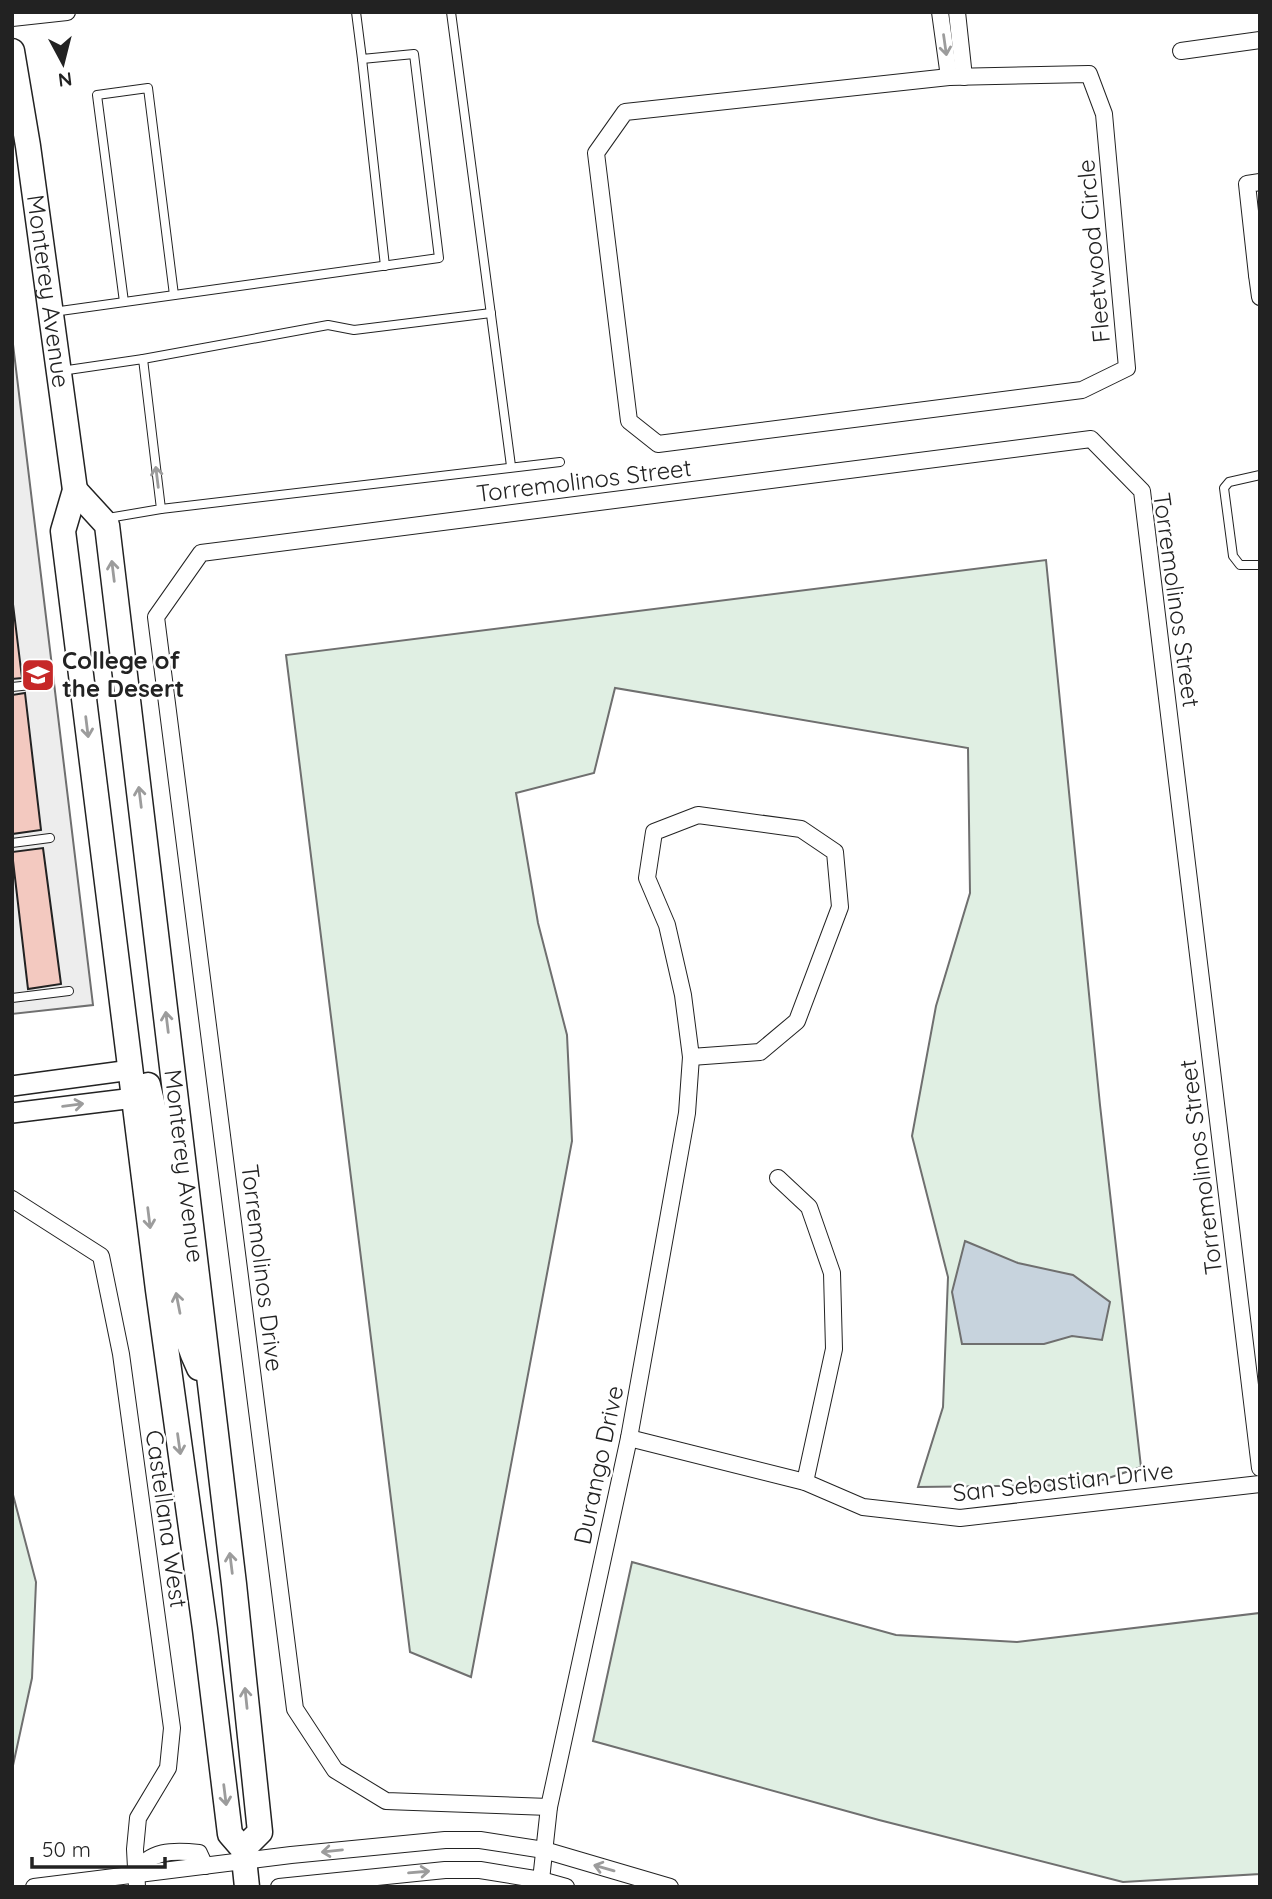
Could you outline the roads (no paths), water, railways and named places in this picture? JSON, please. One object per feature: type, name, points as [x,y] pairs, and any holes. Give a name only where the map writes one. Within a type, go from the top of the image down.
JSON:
[{"type":"main road","name":"Monterey Avenue","points":[[12,51],[28,146],[75,490],[63,531],[158,1290],[205,1629],[230,1834],[243,1855],[247,1887]]},
{"type":"main road","name":"Monterey Avenue","points":[[75,490],[107,525],[109,538],[234,1584],[260,1832],[243,1855]]},
{"type":"main road","points":[[131,1070],[140,1072],[146,1080],[151,1097],[177,1299],[187,1343],[209,1390]]},
{"type":"street","points":[[12,18],[67,12]]},
{"type":"street","points":[[940,12],[957,77]]},
{"type":"street","points":[[957,12],[957,77]]},
{"type":"street","points":[[1181,51],[1260,40]]},
{"type":"street","name":"Fleetwood Circle","points":[[1088,74],[1104,114],[1127,368],[1082,390],[658,444],[629,422],[596,153],[625,112],[957,77],[1088,74]]},
{"type":"street","points":[[1260,182],[1247,184],[1260,297]]},
{"type":"street","name":"Torremolinos Street","points":[[201,553],[1091,439],[1142,491],[1260,1468]]},
{"type":"street","name":"Torremolinos Drive","points":[[201,553],[156,617],[295,1709],[335,1770],[386,1801],[549,1807]]},
{"type":"street","name":"Durango Drive","points":[[541,1880],[549,1807],[629,1438],[687,1113],[691,1057],[682,995],[667,925],[647,878],[654,832],[698,815],[801,829],[835,852],[840,908],[797,1021],[760,1052],[691,1057]]},
{"type":"street","points":[[12,1086],[131,1070]]},
{"type":"street","points":[[12,1113],[134,1098]]},
{"type":"street","points":[[778,1178],[809,1207],[832,1273],[834,1349],[805,1482]]},
{"type":"street","name":"Castellana West","points":[[12,1199],[101,1256],[121,1354],[172,1728],[169,1768],[138,1818],[136,1881]]},
{"type":"street","name":"San Sebastian Drive","points":[[629,1438],[805,1482],[863,1507],[960,1518],[1260,1484]]},
{"type":"street","points":[[34,1887],[136,1881],[243,1855],[445,1840],[480,1840],[544,1850],[670,1887]]},
{"type":"street","points":[[362,1848],[366,1878]]},
{"type":"street","points":[[279,1887],[444,1870],[480,1870],[566,1887]]},
{"type":"lane","points":[[356,12],[385,265]]},
{"type":"lane","points":[[451,12],[511,466]]},
{"type":"lane","points":[[50,312],[439,258],[414,54],[362,59]]},
{"type":"lane","points":[[124,302],[97,95],[148,88],[174,295]]},
{"type":"lane","points":[[57,372],[328,325],[354,330],[491,313]]},
{"type":"lane","points":[[143,359],[161,509]]},
{"type":"lane","points":[[101,519],[161,509],[560,462]]},
{"type":"lane","points":[[1260,475],[1229,482],[1224,488],[1224,499],[1233,556],[1240,565],[1260,565]]},
{"type":"lane","points":[[12,687],[31,685]]},
{"type":"lane","points":[[12,843],[50,838]]},
{"type":"lane","points":[[12,998],[69,991]]},
{"type":"place","name":"College of the Desert","points":[[38,675]]}]
